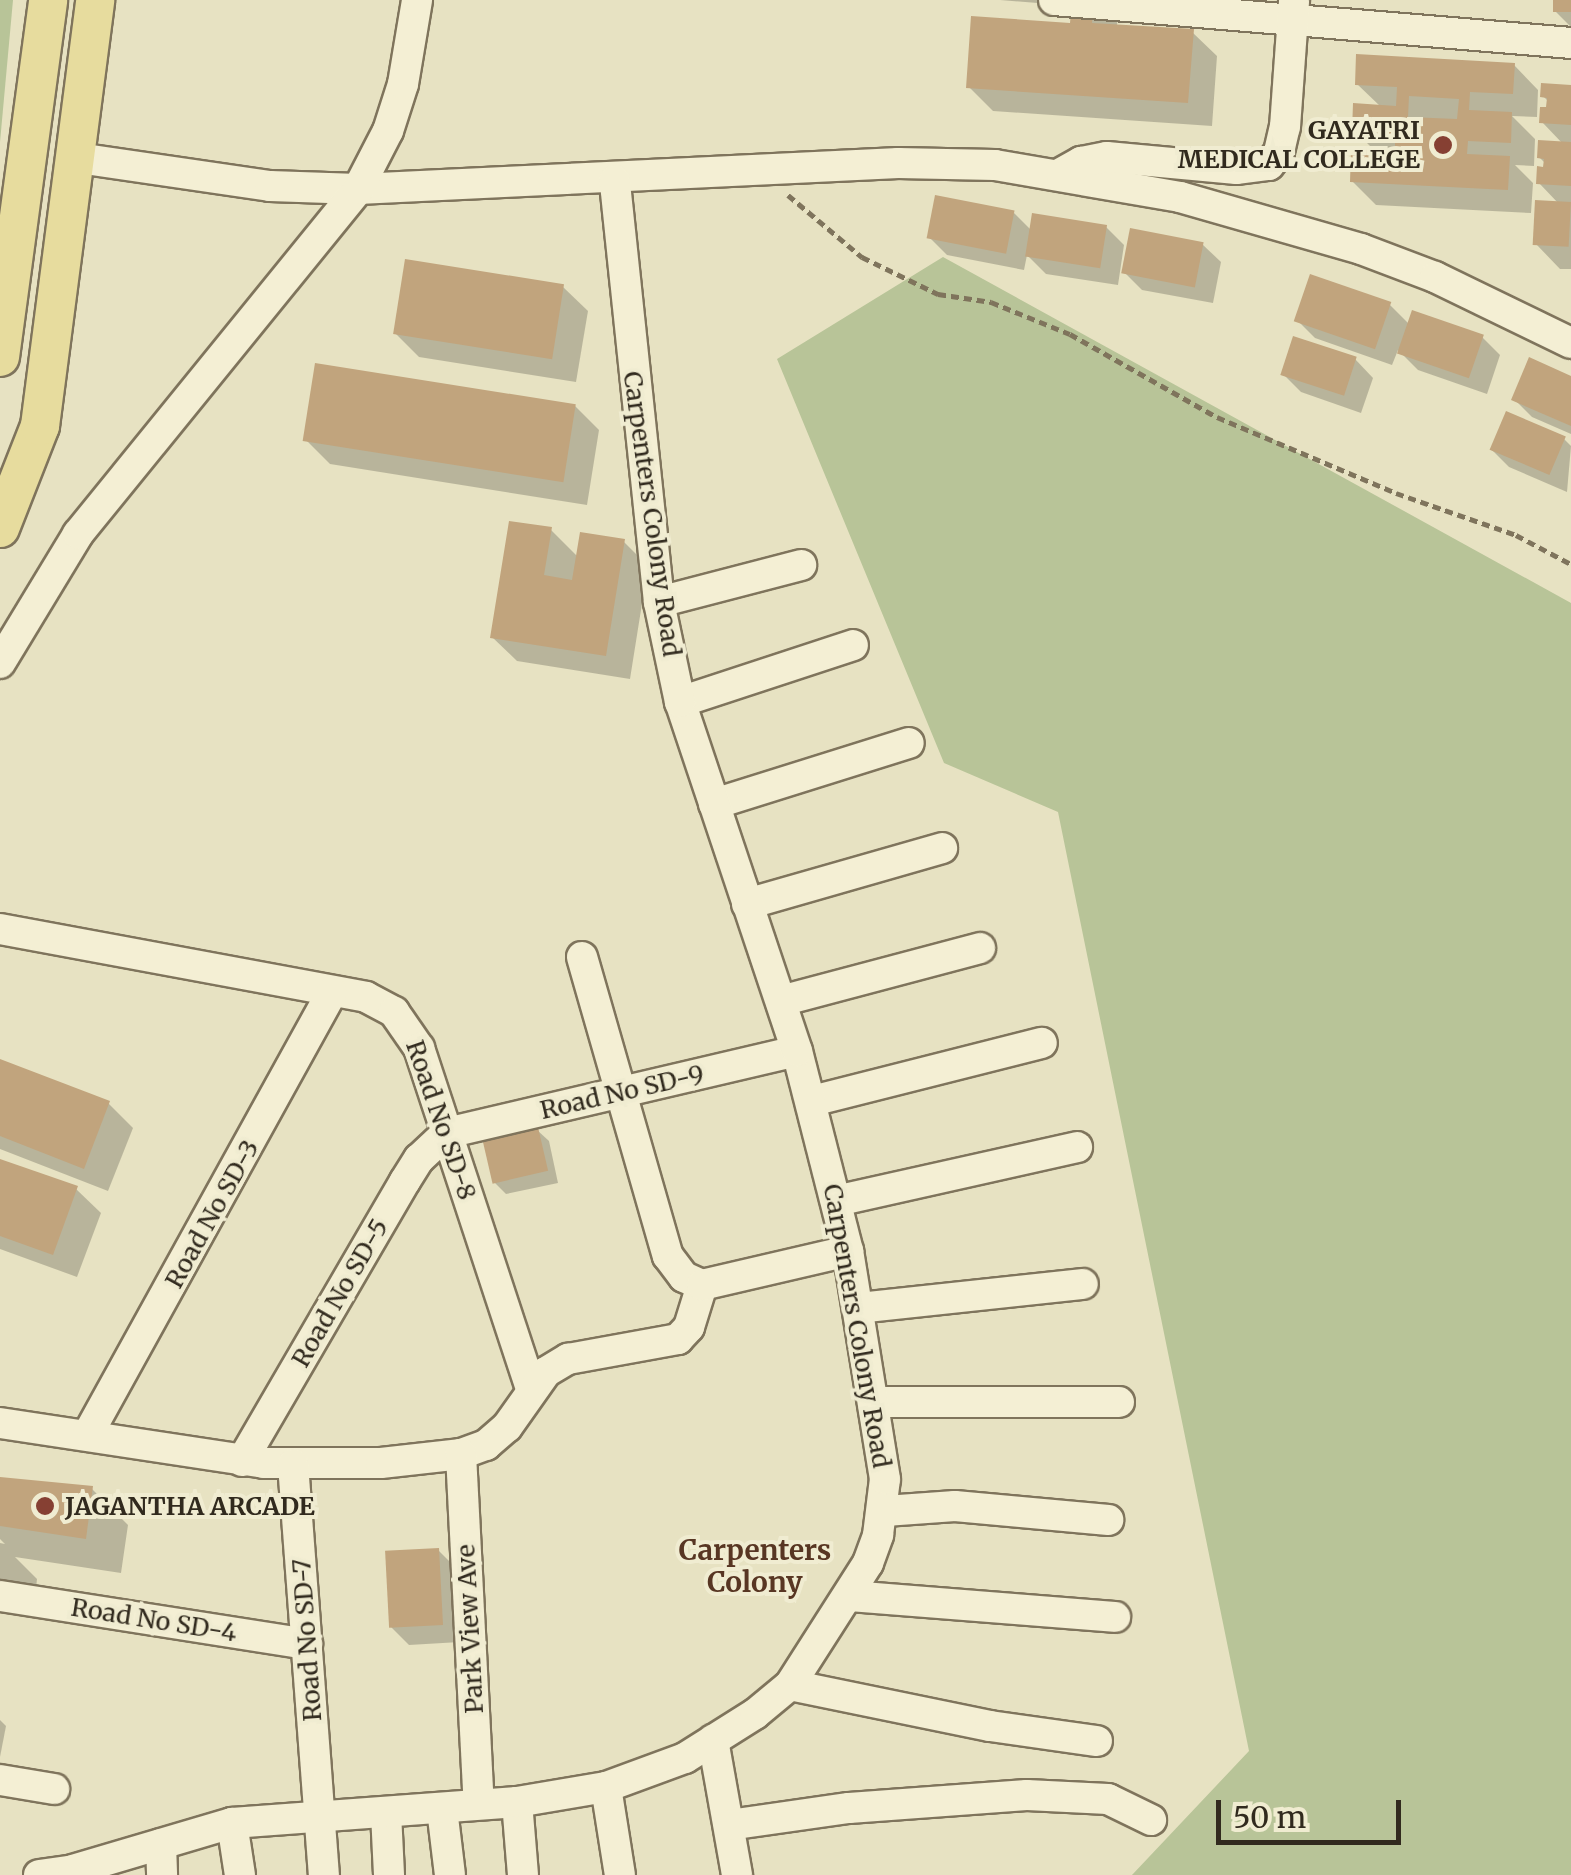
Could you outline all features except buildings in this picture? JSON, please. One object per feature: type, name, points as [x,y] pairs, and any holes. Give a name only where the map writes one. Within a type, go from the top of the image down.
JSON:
[{"type":"main road","points":[[0,357],[48,0]]},
{"type":"main road","points":[[0,528],[40,426],[78,158],[95,0]]},
{"type":"street","points":[[0,663],[78,534],[358,190],[388,131],[403,84],[417,0]]},
{"type":"street","points":[[1054,0],[1294,12],[1571,43]]},
{"type":"street","points":[[1059,174],[1081,162],[1107,157],[1236,170],[1270,164],[1279,152],[1285,128],[1294,12]]},
{"type":"street","points":[[78,158],[270,186],[358,190],[898,163],[995,166],[1180,197],[1361,250],[1435,277],[1571,342]]},
{"type":"street","name":"Carpenters Colony Road","points":[[39,1875],[73,1872],[232,1823],[517,1802],[606,1787],[685,1758],[790,1685],[868,1563],[885,1511],[886,1479],[848,1251],[812,1102],[782,1001],[680,702],[660,602],[615,180]]},
{"type":"street","points":[[660,602],[801,565]]},
{"type":"street","points":[[680,702],[852,645]]},
{"type":"street","points":[[714,804],[909,743]]},
{"type":"street","points":[[748,904],[942,848]]},
{"type":"street","name":"Road No SD-8","points":[[0,930],[380,1002],[408,1026],[531,1389]]},
{"type":"street","points":[[782,1001],[980,948]]},
{"type":"street","points":[[582,956],[668,1256],[684,1278],[702,1285],[848,1251]]},
{"type":"street","name":"Road No SD-3","points":[[88,1434],[332,992]]},
{"type":"street","points":[[812,1102],[1042,1043]]},
{"type":"street","name":"Road No SD-9","points":[[447,1132],[797,1051]]},
{"type":"street","name":"Road No SD-5","points":[[242,1461],[404,1182],[419,1159],[447,1132]]},
{"type":"street","points":[[836,1201],[1077,1147]]},
{"type":"street","points":[[858,1308],[1083,1284]]},
{"type":"street","points":[[0,1422],[242,1461],[381,1463],[461,1454],[486,1445],[507,1427],[546,1372],[568,1359],[678,1340],[689,1327],[702,1285]]},
{"type":"street","points":[[875,1402],[1119,1402]]},
{"type":"street","name":"Park View Ave","points":[[461,1454],[479,1804]]},
{"type":"street","name":"Road No SD-7","points":[[293,1464],[324,1875]]},
{"type":"street","points":[[885,1511],[956,1506],[1108,1520]]},
{"type":"street","name":"Road No SD-4","points":[[0,1596],[307,1644]]},
{"type":"street","points":[[849,1596],[1115,1618]]},
{"type":"street","points":[[790,1685],[990,1726],[1096,1741]]},
{"type":"street","points":[[713,1740],[737,1875]]},
{"type":"street","points":[[0,1780],[54,1788]]},
{"type":"street","points":[[606,1787],[620,1875]]},
{"type":"street","points":[[729,1825],[849,1808],[1028,1796],[1108,1799],[1151,1820]]},
{"type":"street","points":[[517,1802],[523,1875]]},
{"type":"street","points":[[442,1809],[450,1875]]},
{"type":"street","points":[[386,1814],[389,1875]]},
{"type":"street","points":[[232,1823],[240,1875]]},
{"type":"street","points":[[161,1844],[162,1875]]},
{"type":"path","points":[[759,171],[862,257],[938,294],[991,302],[1070,334],[1218,417],[1396,493],[1516,535],[1571,564]]},
{"type":"green space","points":[[0,0],[13,0],[0,142]]},
{"type":"green space","points":[[943,257],[1571,603],[1571,1875],[1132,1875],[1249,1751],[1058,812],[944,763],[777,359]]},
{"type":"place","name":"GAYATRI MEDICAL COLLEGE","points":[[1443,145]]},
{"type":"place","name":"JAGANTHA ARCADE","points":[[45,1506]]},
{"type":"district","name":"Carpenters Colony","points":[[755,1566]]}]
